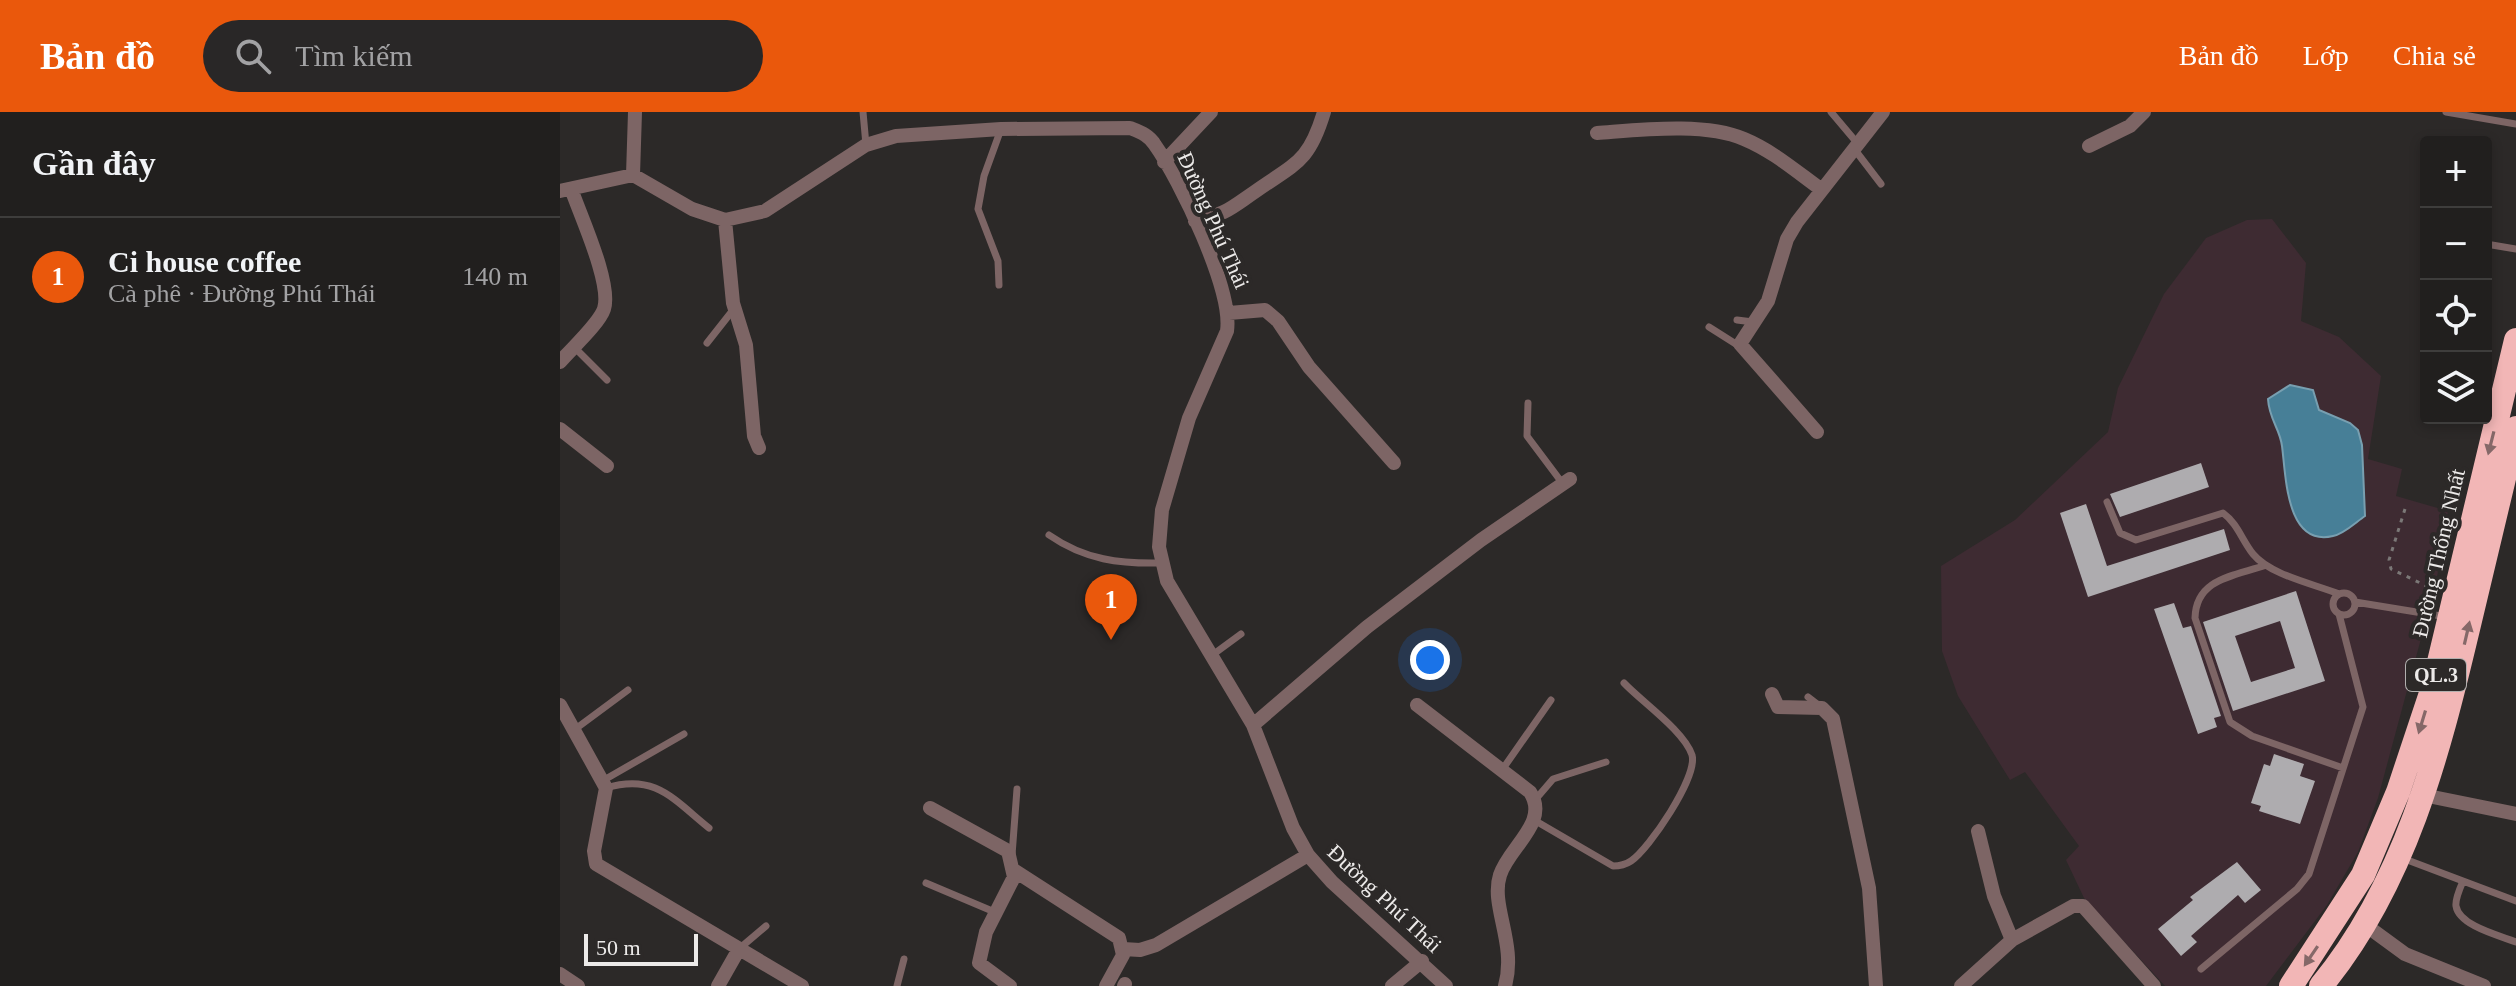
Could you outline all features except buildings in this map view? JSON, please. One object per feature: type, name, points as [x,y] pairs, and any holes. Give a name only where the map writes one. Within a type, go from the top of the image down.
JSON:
[{"type":"highway","name":"Đường Thống Nhất","points":[[2291,986],[2363,875],[2416,741],[2515,349]]},
{"type":"highway","name":"Đường Thống Nhất","points":[[2321,986],[2364,924],[2400,857],[2423,795],[2452,698],[2516,428]]},
{"type":"street","points":[[633,175],[635,112]]},
{"type":"street","points":[[1164,162],[1211,112]]},
{"type":"street","points":[[1195,221],[1240,206],[1252,193],[1295,167],[1310,150],[1324,112]]},
{"type":"street","points":[[1817,432],[1740,347],[1778,275],[1787,239],[1883,112]]},
{"type":"street","points":[[2089,146],[2130,126],[2144,112]]},
{"type":"street","name":"Đường Phú Thái","points":[[725,220],[765,211],[866,145],[896,136],[1001,129],[1130,128],[1144,133],[1155,144],[1195,221],[1228,303],[1229,313],[1227,331],[1189,418],[1168,487],[1159,533],[1162,563],[1178,604],[1253,725],[1293,828],[1308,855],[1332,882],[1446,986]]},
{"type":"street","points":[[1597,133],[1643,129],[1713,131],[1742,138],[1767,151],[1822,190]]},
{"type":"street","points":[[560,362],[601,315],[605,302],[601,274],[566,191],[633,175],[692,209],[725,220],[734,309],[744,334],[754,436],[759,448]]},
{"type":"street","points":[[1229,313],[1265,310],[1278,321],[1309,367],[1394,463]]},
{"type":"street","points":[[560,429],[607,466]]},
{"type":"street","points":[[1253,725],[1367,627],[1491,533],[1567,482]]},
{"type":"street","points":[[1772,694],[1776,705],[1782,708],[1822,708],[1831,713],[1869,888],[1876,986]]},
{"type":"street","points":[[560,705],[605,784],[594,851],[596,864],[802,986]]},
{"type":"street","points":[[1417,705],[1502,770],[1535,800],[1534,820],[1506,862],[1498,883],[1511,963],[1505,986]]},
{"type":"street","points":[[2423,795],[2516,814]]},
{"type":"street","points":[[930,808],[1006,848],[1012,864],[1116,934],[1123,949],[1106,986]]},
{"type":"street","points":[[1978,831],[1994,896],[2012,940]]},
{"type":"street","points":[[1123,949],[1140,950],[1156,945],[1308,855]]},
{"type":"street","points":[[1010,986],[979,963],[984,939],[997,913],[1012,864]]},
{"type":"street","points":[[1961,986],[2012,940],[2073,906],[2083,906],[2154,986]]},
{"type":"street","points":[[2364,924],[2405,954],[2484,986]]},
{"type":"street","points":[[718,986],[739,949]]},
{"type":"street","points":[[1392,986],[1422,961]]},
{"type":"street","points":[[560,974],[578,986]]},
{"type":"lane","points":[[863,112],[866,145]]},
{"type":"lane","points":[[1831,112],[1881,184]]},
{"type":"lane","points":[[2446,112],[2516,124]]},
{"type":"lane","points":[[999,285],[998,261],[978,209],[984,176],[1001,129]]},
{"type":"lane","points":[[2492,245],[2516,249]]},
{"type":"lane","points":[[707,343],[734,309]]},
{"type":"lane","points":[[1737,320],[1755,323]]},
{"type":"lane","points":[[1709,327],[1740,347]]},
{"type":"lane","points":[[573,346],[607,380]]},
{"type":"lane","points":[[1528,403],[1527,436],[1567,482]]},
{"type":"lane","points":[[2107,502],[2120,533],[2136,540],[2223,513],[2232,520],[2254,555],[2266,565],[2339,594],[2349,594],[2355,602]]},
{"type":"lane","points":[[1049,535],[1071,550],[1095,558],[1127,564],[1162,563]]},
{"type":"lane","points":[[2266,565],[2207,587],[2198,595],[2195,606],[2195,618],[2230,722],[2252,736],[2343,768]]},
{"type":"lane","points":[[2201,969],[2297,889],[2309,874],[2363,707],[2363,696],[2339,614],[2333,606],[2339,594]]},
{"type":"lane","points":[[2355,602],[2452,607]]},
{"type":"lane","points":[[2339,614],[2348,614],[2355,602]]},
{"type":"lane","points":[[1211,656],[1241,634]]},
{"type":"lane","points":[[1534,820],[1613,866],[1620,866],[1636,857],[1670,811],[1692,770],[1692,757],[1672,726],[1649,709],[1624,683]]},
{"type":"lane","points":[[574,730],[628,690]]},
{"type":"lane","points":[[1808,697],[1822,708]]},
{"type":"lane","points":[[1502,770],[1551,700]]},
{"type":"lane","points":[[605,784],[684,734]]},
{"type":"lane","points":[[1535,800],[1553,779],[1606,762]]},
{"type":"lane","points":[[605,784],[638,781],[653,786],[709,828]]},
{"type":"lane","points":[[1012,864],[1017,789]]},
{"type":"lane","points":[[2400,857],[2516,901]]},
{"type":"lane","points":[[2463,881],[2456,906],[2459,913],[2467,921],[2516,942]]},
{"type":"lane","points":[[926,883],[997,913]]},
{"type":"lane","points":[[739,949],[766,926]]},
{"type":"lane","points":[[897,986],[904,959]]},
{"type":"path","points":[[2405,509],[2389,560],[2391,569],[2452,607]]},
{"type":"shaded area","points":[[2272,219],[2306,263],[2301,321],[2339,337],[2381,376],[2368,459],[2402,469],[2396,496],[2448,511],[2436,583],[2378,798],[2358,852],[2327,905],[2266,986],[2165,986],[2084,898],[2066,860],[2079,846],[2025,772],[2010,780],[1958,696],[1942,651],[1941,566],[2015,520],[2108,432],[2118,388],[2164,294],[2206,238],[2247,220]]},
{"type":"water","points":[[2290,385],[2313,390],[2319,410],[2350,423],[2358,430],[2362,445],[2365,516],[2337,535],[2317,537],[2306,531],[2291,506],[2281,440],[2268,399]]},
{"type":"place","name":"Ci house coffee","points":[[1111,640]]}]
